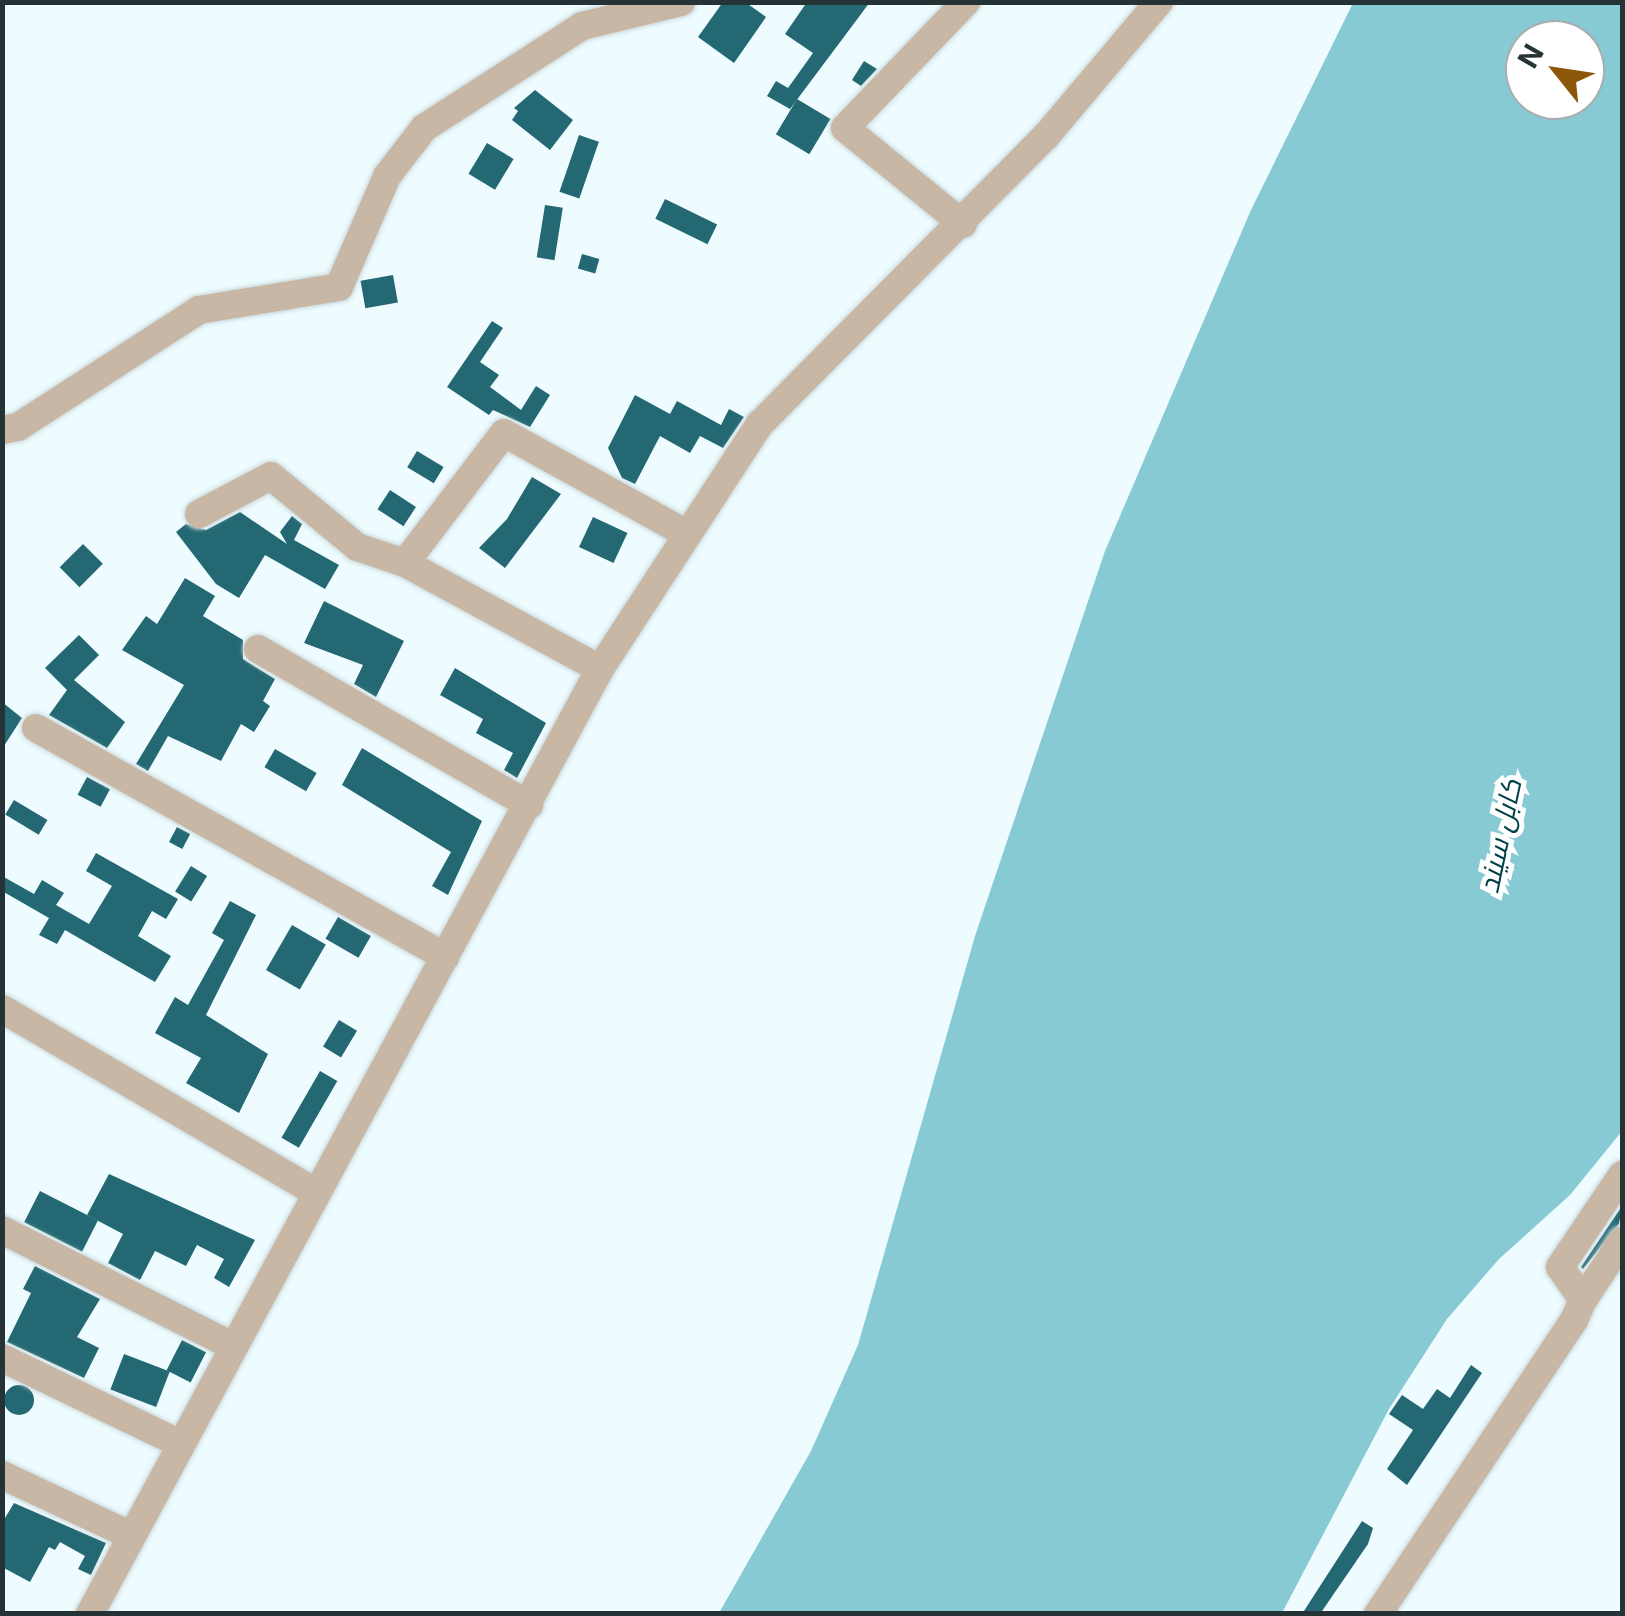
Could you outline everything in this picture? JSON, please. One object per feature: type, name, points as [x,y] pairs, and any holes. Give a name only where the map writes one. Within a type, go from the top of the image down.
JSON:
[{"type":"street","points":[[2,430],[18,427],[199,310],[339,287],[386,176],[424,128],[582,26],[681,2]]},
{"type":"street","points":[[963,224],[845,128],[966,2]]},
{"type":"street","points":[[90,1614],[231,1345],[600,669],[760,424],[963,224],[1159,2]]},
{"type":"street","points":[[406,563],[504,434],[688,534]]},
{"type":"street","points":[[199,514],[270,476],[357,547],[406,563],[600,669]]},
{"type":"street","points":[[258,649],[529,805]]},
{"type":"street","points":[[36,728],[445,957]]},
{"type":"street","points":[[2,1009],[316,1192]]},
{"type":"street","points":[[1583,1300],[1560,1267],[1622,1175]]},
{"type":"street","points":[[2,1230],[231,1345]]},
{"type":"street","points":[[1378,1614],[1620,1245]]},
{"type":"street","points":[[2,1358],[179,1443]]},
{"type":"street","points":[[2,1474],[130,1535]]},
{"type":"water","name":"کابل سيند","points":[[1353,3],[1622,3],[1622,1131],[1570,1195],[1499,1259],[1447,1319],[1389,1409],[1282,1613],[719,1613],[811,1451],[858,1345],[975,936],[1105,551],[1251,210]]},
{"type":"building","points":[[723,2],[745,2],[766,17],[734,63],[698,37]]},
{"type":"building","points":[[807,2],[870,2],[790,109],[767,96],[776,81],[788,88],[813,53],[785,34]]},
{"type":"building","points":[[864,61],[877,69],[861,86],[852,80]]},
{"type":"building","points":[[535,90],[573,120],[550,150],[512,120],[518,111],[514,108]]},
{"type":"building","points":[[797,99],[830,119],[809,154],[776,134]]},
{"type":"building","points":[[579,135],[599,142],[579,199],[559,192]]},
{"type":"building","points":[[487,143],[514,159],[495,190],[468,174]]},
{"type":"building","points":[[665,199],[717,224],[707,244],[655,219]]},
{"type":"building","points":[[545,205],[563,208],[554,260],[537,257]]},
{"type":"building","points":[[582,254],[599,259],[595,273],[578,268]]},
{"type":"building","points":[[393,275],[398,303],[365,308],[361,281]]},
{"type":"building","points":[[492,321],[503,328],[480,362],[499,375],[490,387],[521,410],[536,386],[550,395],[530,427],[493,410],[489,415],[447,387]]},
{"type":"building","points":[[635,395],[670,414],[677,401],[721,425],[729,409],[744,417],[723,448],[700,436],[690,453],[660,436],[635,484],[622,478],[608,448]]},
{"type":"building","points":[[417,451],[444,467],[434,483],[407,467]]},
{"type":"building","points":[[532,477],[561,494],[505,568],[479,548],[507,519]]},
{"type":"building","points":[[390,490],[416,507],[403,526],[377,509]]},
{"type":"building","points":[[240,512],[287,544],[280,532],[292,516],[302,524],[294,540],[339,565],[325,589],[265,555],[239,598],[216,584],[176,532],[186,524],[206,530]]},
{"type":"building","points":[[593,517],[627,533],[613,563],[579,547]]},
{"type":"building","points":[[83,544],[103,564],[79,587],[60,567]]},
{"type":"building","points":[[185,578],[215,596],[203,616],[243,640],[243,659],[275,679],[263,701],[270,706],[254,732],[241,724],[221,761],[168,736],[148,771],[136,764],[184,685],[122,650],[146,616],[157,624]]},
{"type":"building","points":[[324,601],[404,641],[376,697],[354,684],[363,665],[304,643]]},
{"type":"building","points":[[79,635],[99,655],[74,680],[125,722],[107,748],[49,715],[67,690],[45,668]]},
{"type":"building","points":[[455,668],[546,723],[517,778],[504,770],[513,753],[476,733],[483,719],[440,695]]},
{"type":"building","points":[[2,702],[22,718],[2,749]]},
{"type":"building","points":[[362,748],[482,821],[448,895],[432,886],[451,852],[342,785]]},
{"type":"building","points":[[275,749],[317,773],[306,791],[264,767]]},
{"type":"building","points":[[87,777],[110,789],[101,807],[78,795]]},
{"type":"building","points":[[14,800],[47,820],[39,835],[5,815]]},
{"type":"building","points":[[177,827],[190,834],[182,849],[169,842]]},
{"type":"building","points":[[96,853],[178,899],[166,919],[152,911],[138,936],[171,956],[155,982],[65,930],[57,944],[39,935],[49,918],[2,891],[2,876],[34,894],[42,880],[64,893],[56,905],[89,924],[112,886],[86,871]]},
{"type":"building","points":[[191,866],[207,876],[191,902],[175,891]]},
{"type":"building","points":[[230,901],[256,915],[206,1015],[268,1054],[239,1113],[186,1083],[201,1058],[155,1033],[175,997],[188,1005],[224,940],[212,933]]},
{"type":"building","points":[[338,917],[371,936],[358,958],[326,939]]},
{"type":"building","points":[[292,925],[326,944],[300,990],[266,970]]},
{"type":"building","points":[[339,1020],[357,1031],[341,1057],[323,1047]]},
{"type":"building","points":[[320,1071],[337,1081],[299,1148],[282,1138]]},
{"type":"building","points":[[109,1174],[255,1240],[229,1287],[214,1278],[224,1259],[197,1245],[186,1266],[155,1251],[140,1280],[108,1263],[123,1234],[87,1215]]},
{"type":"building","points":[[40,1191],[98,1221],[82,1252],[24,1222]]},
{"type":"building","points":[[1622,1206],[1619,1224],[1583,1269],[1581,1267]]},
{"type":"building","points":[[35,1266],[100,1299],[77,1337],[99,1348],[84,1378],[7,1342],[31,1293],[23,1289]]},
{"type":"building","points":[[182,1340],[206,1352],[191,1383],[167,1370]]},
{"type":"building","points":[[124,1354],[170,1372],[156,1407],[110,1389]]},
{"type":"building","points":[[1471,1365],[1482,1373],[1407,1485],[1387,1469],[1413,1430],[1389,1414],[1402,1395],[1423,1409],[1437,1389],[1450,1398]]},
{"type":"building","points":[[19,1385],[30,1389],[34,1400],[30,1411],[19,1415],[8,1411],[4,1400],[8,1389]]},
{"type":"building","points":[[14,1503],[106,1543],[91,1575],[78,1569],[85,1556],[60,1542],[55,1550],[49,1547],[30,1582],[2,1567],[2,1523]]},
{"type":"building","points":[[1362,1521],[1373,1528],[1368,1544],[1320,1614],[1302,1614]]}]
